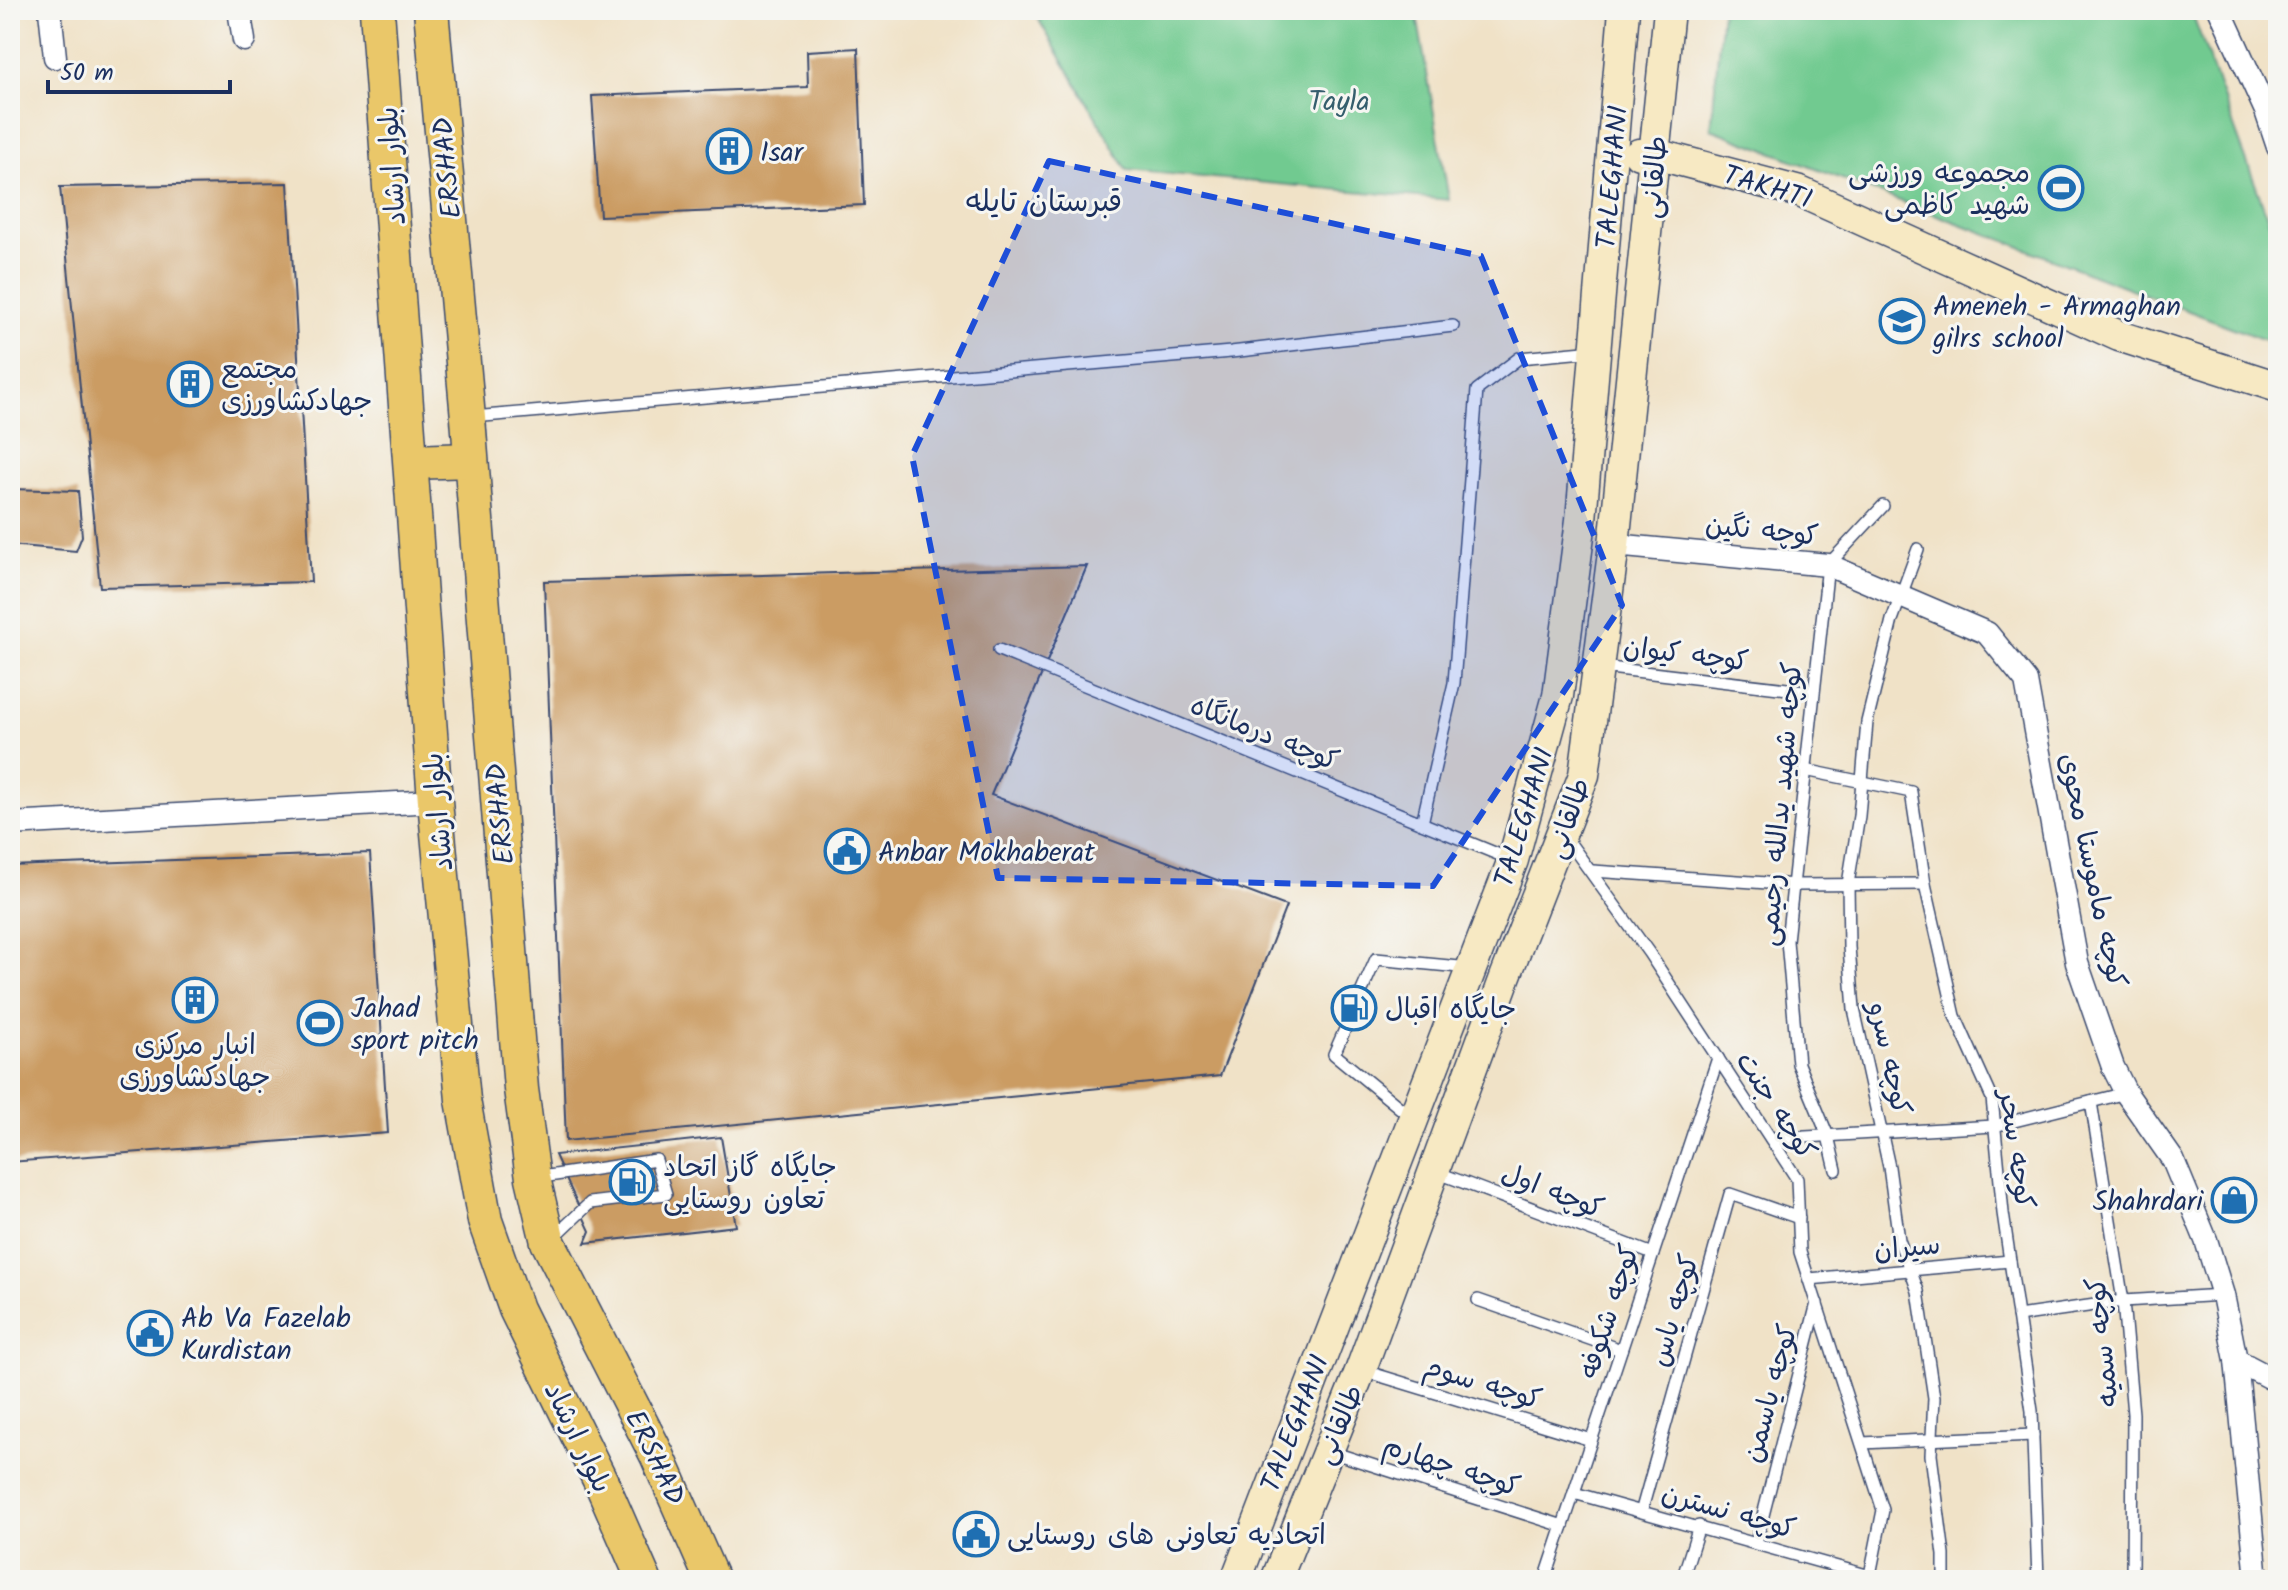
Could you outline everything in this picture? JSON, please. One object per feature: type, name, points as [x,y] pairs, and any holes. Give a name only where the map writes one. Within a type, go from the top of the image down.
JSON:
[{"type":"main road","name":"بلوار ارشاد","points":[[377,10],[435,801],[463,1100],[485,1221],[516,1309],[602,1484],[644,1580]]},
{"type":"main road","name":"ERSHAD","points":[[431,10],[468,418],[521,1089],[533,1178],[548,1242],[657,1455],[712,1580]]},
{"type":"main road","name":"TALEGHANI","points":[[1236,1580],[1513,860],[1558,696],[1581,520],[1624,10]]},
{"type":"main road","name":"طالقانی","points":[[1276,1580],[1361,1369],[1506,975],[1584,775],[1614,545],[1669,10]]},
{"type":"main road","name":"TAKHTI","points":[[1613,153],[1655,154],[1800,192],[2119,336],[2278,387]]},
{"type":"main road","points":[[412,462],[470,460]]},
{"type":"street","points":[[50,10],[55,57]]},
{"type":"street","points":[[239,10],[244,40]]},
{"type":"street","points":[[2220,10],[2272,110],[2278,147]]},
{"type":"street","name":"کوچه نگین","points":[[1614,545],[1828,565],[1987,633]]},
{"type":"street","name":"کوچه ماموستا محوی","points":[[1987,633],[2026,681],[2077,963],[2126,1093],[2173,1160],[2206,1240],[2223,1295],[2236,1360],[2257,1580]]},
{"type":"street","points":[[10,824],[435,801]]},
{"type":"street","points":[[2236,1360],[2278,1382]]},
{"type":"lane","points":[[468,418],[1231,352],[1453,326]]},
{"type":"lane","points":[[1422,823],[1454,683],[1477,390],[1519,358],[1595,351]]},
{"type":"lane","points":[[1828,565],[1883,506]]},
{"type":"lane","name":"کوچه سرو","points":[[1918,549],[1901,596],[1867,722],[1848,884],[1854,1009],[1883,1132],[1899,1240],[1918,1291],[1922,1335],[1934,1398],[1933,1440],[1944,1580]]},
{"type":"lane","name":"کوچه شهید یدالله رحیمی","points":[[1828,565],[1805,770],[1796,885],[1787,941],[1798,1064],[1828,1136],[1836,1170]]},
{"type":"lane","name":"کوچه درمانگاه","points":[[999,650],[1513,860]]},
{"type":"lane","name":"کوچه کیوان","points":[[1600,667],[1813,692]]},
{"type":"lane","name":"کوچه سحر","points":[[1805,770],[1911,792],[1925,884],[1955,1016],[1992,1098],[2033,1435],[2038,1580]]},
{"type":"lane","name":"کوچه جنت","points":[[1563,834],[1593,871],[1797,1179],[1800,1252],[1883,1510],[1870,1578]]},
{"type":"lane","points":[[1593,871],[1796,885],[1925,884]]},
{"type":"lane","points":[[1412,1118],[1334,1054],[1376,959],[1471,968]]},
{"type":"lane","name":"کوچه شکوفه","points":[[1545,1580],[1718,1058]]},
{"type":"lane","points":[[1771,1139],[1994,1126],[2126,1093]]},
{"type":"lane","name":"کوچه سمیه","points":[[2091,1102],[2123,1301],[2133,1414],[2132,1580]]},
{"type":"lane","points":[[533,1178],[656,1160],[666,1194],[590,1203],[548,1242]]},
{"type":"lane","name":"کوچه اول","points":[[1436,1172],[1653,1254]]},
{"type":"lane","name":"کوچه یاس","points":[[1642,1509],[1730,1194],[1799,1218]]},
{"type":"lane","name":"سیران","points":[[1809,1279],[2010,1261]]},
{"type":"lane","points":[[2018,1316],[2123,1301],[2223,1295]]},
{"type":"lane","points":[[1478,1300],[1621,1350]]},
{"type":"lane","name":"کوچه یاسمن","points":[[1756,1543],[1817,1303]]},
{"type":"lane","name":"کوچه سوم","points":[[1361,1369],[1591,1440]]},
{"type":"lane","points":[[1862,1443],[2033,1435]]},
{"type":"lane","name":"کوچه چهارم","points":[[1327,1451],[1563,1526]]},
{"type":"lane","name":"کوچه نسترن","points":[[1574,1493],[1642,1509],[1870,1578]]},
{"type":"lane","points":[[1682,1580],[1699,1526]]},
{"type":"highlighted area","points":[[1049,161],[1481,256],[1622,605],[1433,886],[998,878],[912,456]]},
{"type":"green space","name":"Tayla","points":[[1033,10],[1416,10],[1449,200],[1127,170]]},
{"type":"green space","name":"مجموعه ورزشی شهید کاظمی","points":[[1722,10],[2191,10],[2278,246],[2278,345],[1711,129]]},
{"type":"building","name":"Isar","points":[[858,48],[864,205],[600,216],[592,96],[808,87],[807,51]]},
{"type":"building","name":"مجتمع جهادکشاورزی","points":[[288,183],[311,582],[100,587],[60,187]]},
{"type":"building","points":[[10,489],[78,491],[82,536],[76,551],[10,545]]},
{"type":"building","name":"Anbar Mokhaberat","points":[[1087,566],[991,795],[1286,906],[1220,1076],[566,1141],[544,581]]},
{"type":"building","name":"انبار مرکزی جهادکشاورزی","points":[[370,853],[388,1133],[10,1162],[10,866]]},
{"type":"building","points":[[721,1137],[736,1226],[585,1243],[590,1231],[555,1155]]},
{"type":"place","name":"Isar","points":[[729,151]]},
{"type":"place","name":"مجموعه ورزشی شهید کاظمی","points":[[2061,188]]},
{"type":"place","name":"Ameneh - Armaghan gilrs school","points":[[1902,321]]},
{"type":"place","name":"مجتمع جهادکشاورزی","points":[[190,384]]},
{"type":"place","name":"Anbar Mokhaberat","points":[[847,851]]},
{"type":"place","name":"انبار مرکزی جهادکشاورزی","points":[[195,1000]]},
{"type":"place","name":"جایگاه اقبال","points":[[1354,1008]]},
{"type":"place","name":"Jahad sport pitch","points":[[320,1023]]},
{"type":"place","name":"جایگاه گاز اتحاد تعاون روستایی","points":[[632,1182]]},
{"type":"place","name":"Shahrdari","points":[[2234,1200]]},
{"type":"place","name":"Ab Va Fazelab Kurdistan","points":[[150,1333]]},
{"type":"place","name":"اتحادیه تعاونی های روستایی","points":[[976,1534]]},
{"type":"district","name":"قبرستان تایله","points":[[1044,201]]}]
